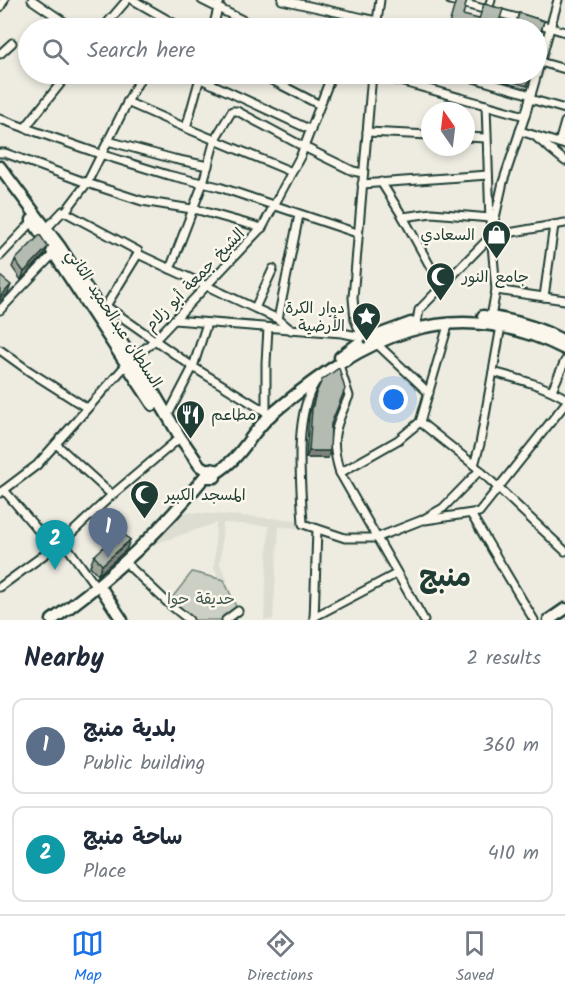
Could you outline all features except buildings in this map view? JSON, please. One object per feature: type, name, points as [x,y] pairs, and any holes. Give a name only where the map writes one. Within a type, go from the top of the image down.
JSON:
[{"type":"main road","points":[[0,166],[47,228],[57,250],[104,308],[129,361],[200,466],[210,473]]},
{"type":"main road","name":"السلطان عبدالحميد الثاني","points":[[0,176],[57,250],[129,361],[176,441],[197,468],[210,473]]},
{"type":"main road","points":[[100,590],[178,510],[210,473],[238,457],[269,413],[367,342],[417,321],[450,316],[491,317],[548,332],[565,342]]},
{"type":"main road","points":[[269,413],[339,365],[367,342],[413,329],[449,322],[481,323],[501,326],[546,340],[565,350]]},
{"type":"main road","points":[[52,620],[72,614],[130,567],[184,512],[210,473]]},
{"type":"main road","points":[[100,590],[122,620]]},
{"type":"main road","points":[[549,620],[565,609]]},
{"type":"street","points":[[0,7],[4,0]]},
{"type":"street","points":[[32,0],[58,18]]},
{"type":"street","points":[[112,18],[127,0]]},
{"type":"street","points":[[133,0],[164,18]]},
{"type":"street","points":[[202,0],[238,18]]},
{"type":"street","points":[[216,18],[220,0]]},
{"type":"street","points":[[282,0],[359,18]]},
{"type":"street","points":[[377,18],[380,0]]},
{"type":"street","points":[[450,0],[516,18]]},
{"type":"street","points":[[488,10],[491,0]]},
{"type":"street","points":[[547,38],[558,0]]},
{"type":"street","points":[[547,27],[565,32]]},
{"type":"street","points":[[0,54],[12,43]]},
{"type":"street","points":[[547,64],[565,69]]},
{"type":"street","points":[[25,128],[60,84]]},
{"type":"street","points":[[47,228],[63,211],[65,212],[87,183],[137,84]]},
{"type":"street","points":[[186,128],[198,84]]},
{"type":"street","points":[[216,84],[311,130]]},
{"type":"street","points":[[279,84],[320,105]]},
{"type":"street","name":"الشيخ جمعة أبو زلام","points":[[2,491],[37,465],[129,361],[155,340],[262,228],[304,147],[328,84]]},
{"type":"street","points":[[367,342],[354,311],[357,233],[372,84]]},
{"type":"street","points":[[409,84],[525,116]]},
{"type":"street","points":[[491,84],[565,109]]},
{"type":"street","points":[[417,321],[418,312],[441,285],[491,236],[503,182],[534,84]]},
{"type":"street","points":[[127,102],[292,172]]},
{"type":"street","points":[[486,105],[490,218],[496,290],[491,317]]},
{"type":"street","points":[[170,269],[203,183],[215,139],[234,110],[353,171],[363,173]]},
{"type":"street","points":[[0,119],[101,154],[168,175],[203,183],[357,233]]},
{"type":"street","points":[[520,131],[562,144],[565,122]]},
{"type":"street","points":[[367,132],[421,135]]},
{"type":"street","points":[[535,136],[565,161]]},
{"type":"street","points":[[475,137],[486,138]]},
{"type":"street","points":[[108,141],[208,166]]},
{"type":"street","points":[[0,153],[142,201],[194,209],[262,228]]},
{"type":"street","points":[[362,184],[488,175]]},
{"type":"street","points":[[381,182],[441,285]]},
{"type":"street","points":[[65,212],[138,251],[138,254],[278,319],[291,330]]},
{"type":"street","points":[[403,217],[432,213],[490,218]]},
{"type":"street","points":[[278,319],[298,214]]},
{"type":"street","points":[[0,256],[33,221]]},
{"type":"street","points":[[491,236],[565,223]]},
{"type":"street","points":[[544,297],[554,225]]},
{"type":"street","points":[[0,310],[57,250]]},
{"type":"street","points":[[138,254],[104,308],[193,367],[269,413]]},
{"type":"street","points":[[255,308],[273,268]]},
{"type":"street","points":[[496,290],[565,300]]},
{"type":"street","points":[[174,320],[342,333],[367,342],[429,393]]},
{"type":"street","points":[[340,473],[398,440],[420,422],[449,322]]},
{"type":"street","points":[[167,417],[193,367],[207,323]]},
{"type":"street","points":[[474,465],[480,444],[501,326]]},
{"type":"street","points":[[268,328],[266,363],[269,413]]},
{"type":"street","points":[[0,350],[87,408]]},
{"type":"street","points":[[552,390],[565,361]]},
{"type":"street","points":[[339,365],[349,396],[334,433],[335,457],[340,473],[424,620]]},
{"type":"street","points":[[493,372],[552,390],[565,398]]},
{"type":"street","points":[[316,381],[309,392],[303,411],[300,468],[303,524],[345,538],[376,538],[422,520],[443,508],[480,470]]},
{"type":"street","points":[[422,520],[479,512],[565,404]]},
{"type":"street","points":[[420,422],[480,470],[565,551]]},
{"type":"street","points":[[1,582],[63,541],[112,495],[176,441]]},
{"type":"street","points":[[56,444],[112,495]]},
{"type":"street","points":[[2,491],[53,548]]},
{"type":"street","points":[[471,514],[534,620]]},
{"type":"street","points":[[314,618],[317,529]]},
{"type":"street","points":[[63,541],[100,590]]},
{"type":"street","points":[[130,567],[188,620]]},
{"type":"street","points":[[314,618],[396,574]]},
{"type":"street","points":[[226,620],[238,611]]},
{"type":"shaded area","points":[[297,435],[307,436],[309,523],[321,527],[319,607],[310,607],[312,532],[303,528],[279,527],[273,620],[264,620],[269,526],[223,523],[220,565],[228,581],[219,579],[214,568],[216,523],[152,545],[184,512],[298,520]]},
{"type":"green space","name":"حديقة حوا","points":[[192,572],[224,580],[238,611],[226,620],[189,620],[168,603]]},
{"type":"place","name":"السعادي","points":[[496,260]]},
{"type":"place","name":"جامع النور","points":[[441,302]]},
{"type":"place","name":"دوار الكرة الأرضية","points":[[366,342]]},
{"type":"place","name":"مطاعم","points":[[190,440]]},
{"type":"place","name":"المسجد الكبير","points":[[144,520]]},
{"type":"place","name":"بلدية منبج","points":[[108,558]]},
{"type":"place","name":"ساحة منبج","points":[[55,570]]},
{"type":"district","name":"منبج","points":[[445,576]]}]
